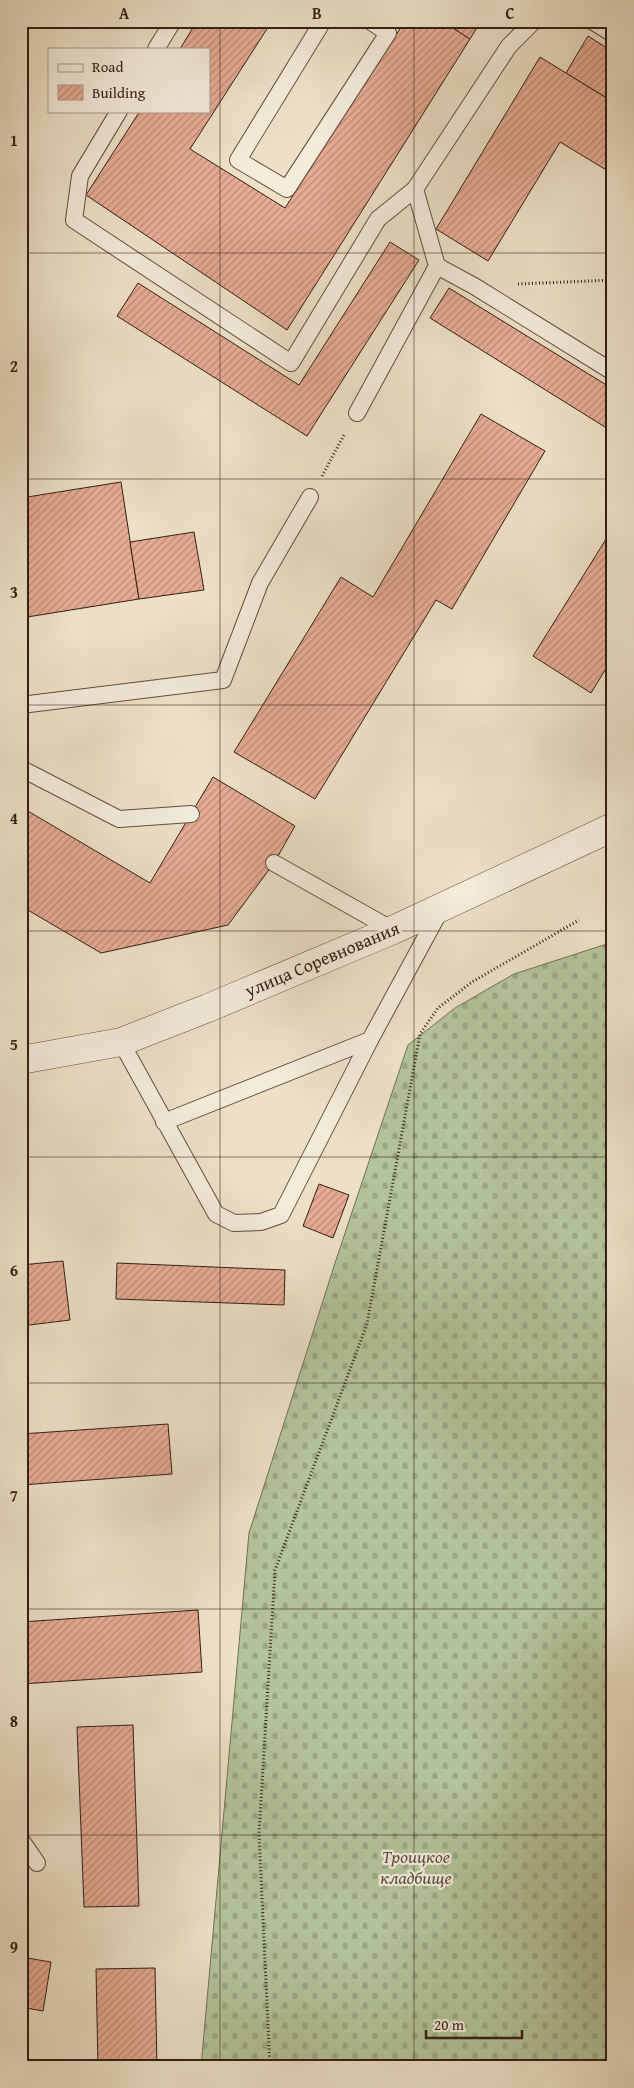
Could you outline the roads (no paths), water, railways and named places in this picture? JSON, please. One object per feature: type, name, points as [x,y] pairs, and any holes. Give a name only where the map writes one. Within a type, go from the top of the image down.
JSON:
[{"type":"street","name":"улица Соревнования","points":[[21,1060],[121,1042],[208,1008],[393,930],[613,826]]},
{"type":"lane","points":[[157,48],[173,21]]},
{"type":"lane","points":[[323,21],[238,160],[287,189],[388,33],[370,21]]},
{"type":"lane","points":[[118,112],[80,176],[74,220],[291,363],[378,219],[415,189],[508,46],[534,21]]},
{"type":"lane","points":[[592,21],[613,34]]},
{"type":"lane","points":[[357,413],[437,266],[415,189]]},
{"type":"lane","points":[[437,266],[474,286],[613,372]]},
{"type":"lane","points":[[21,705],[223,680],[260,583],[310,496]]},
{"type":"lane","points":[[21,778],[28,772],[119,819],[191,814]]},
{"type":"lane","points":[[274,863],[393,930]]},
{"type":"lane","points":[[121,1042],[216,1214],[234,1224],[262,1222],[281,1215],[370,1040],[443,905]]},
{"type":"lane","points":[[164,1122],[370,1040]]},
{"type":"lane","points":[[21,1840],[38,1863]]},
{"type":"park label","name":"Троицкое кладбище","points":[[416,1866]]}]
